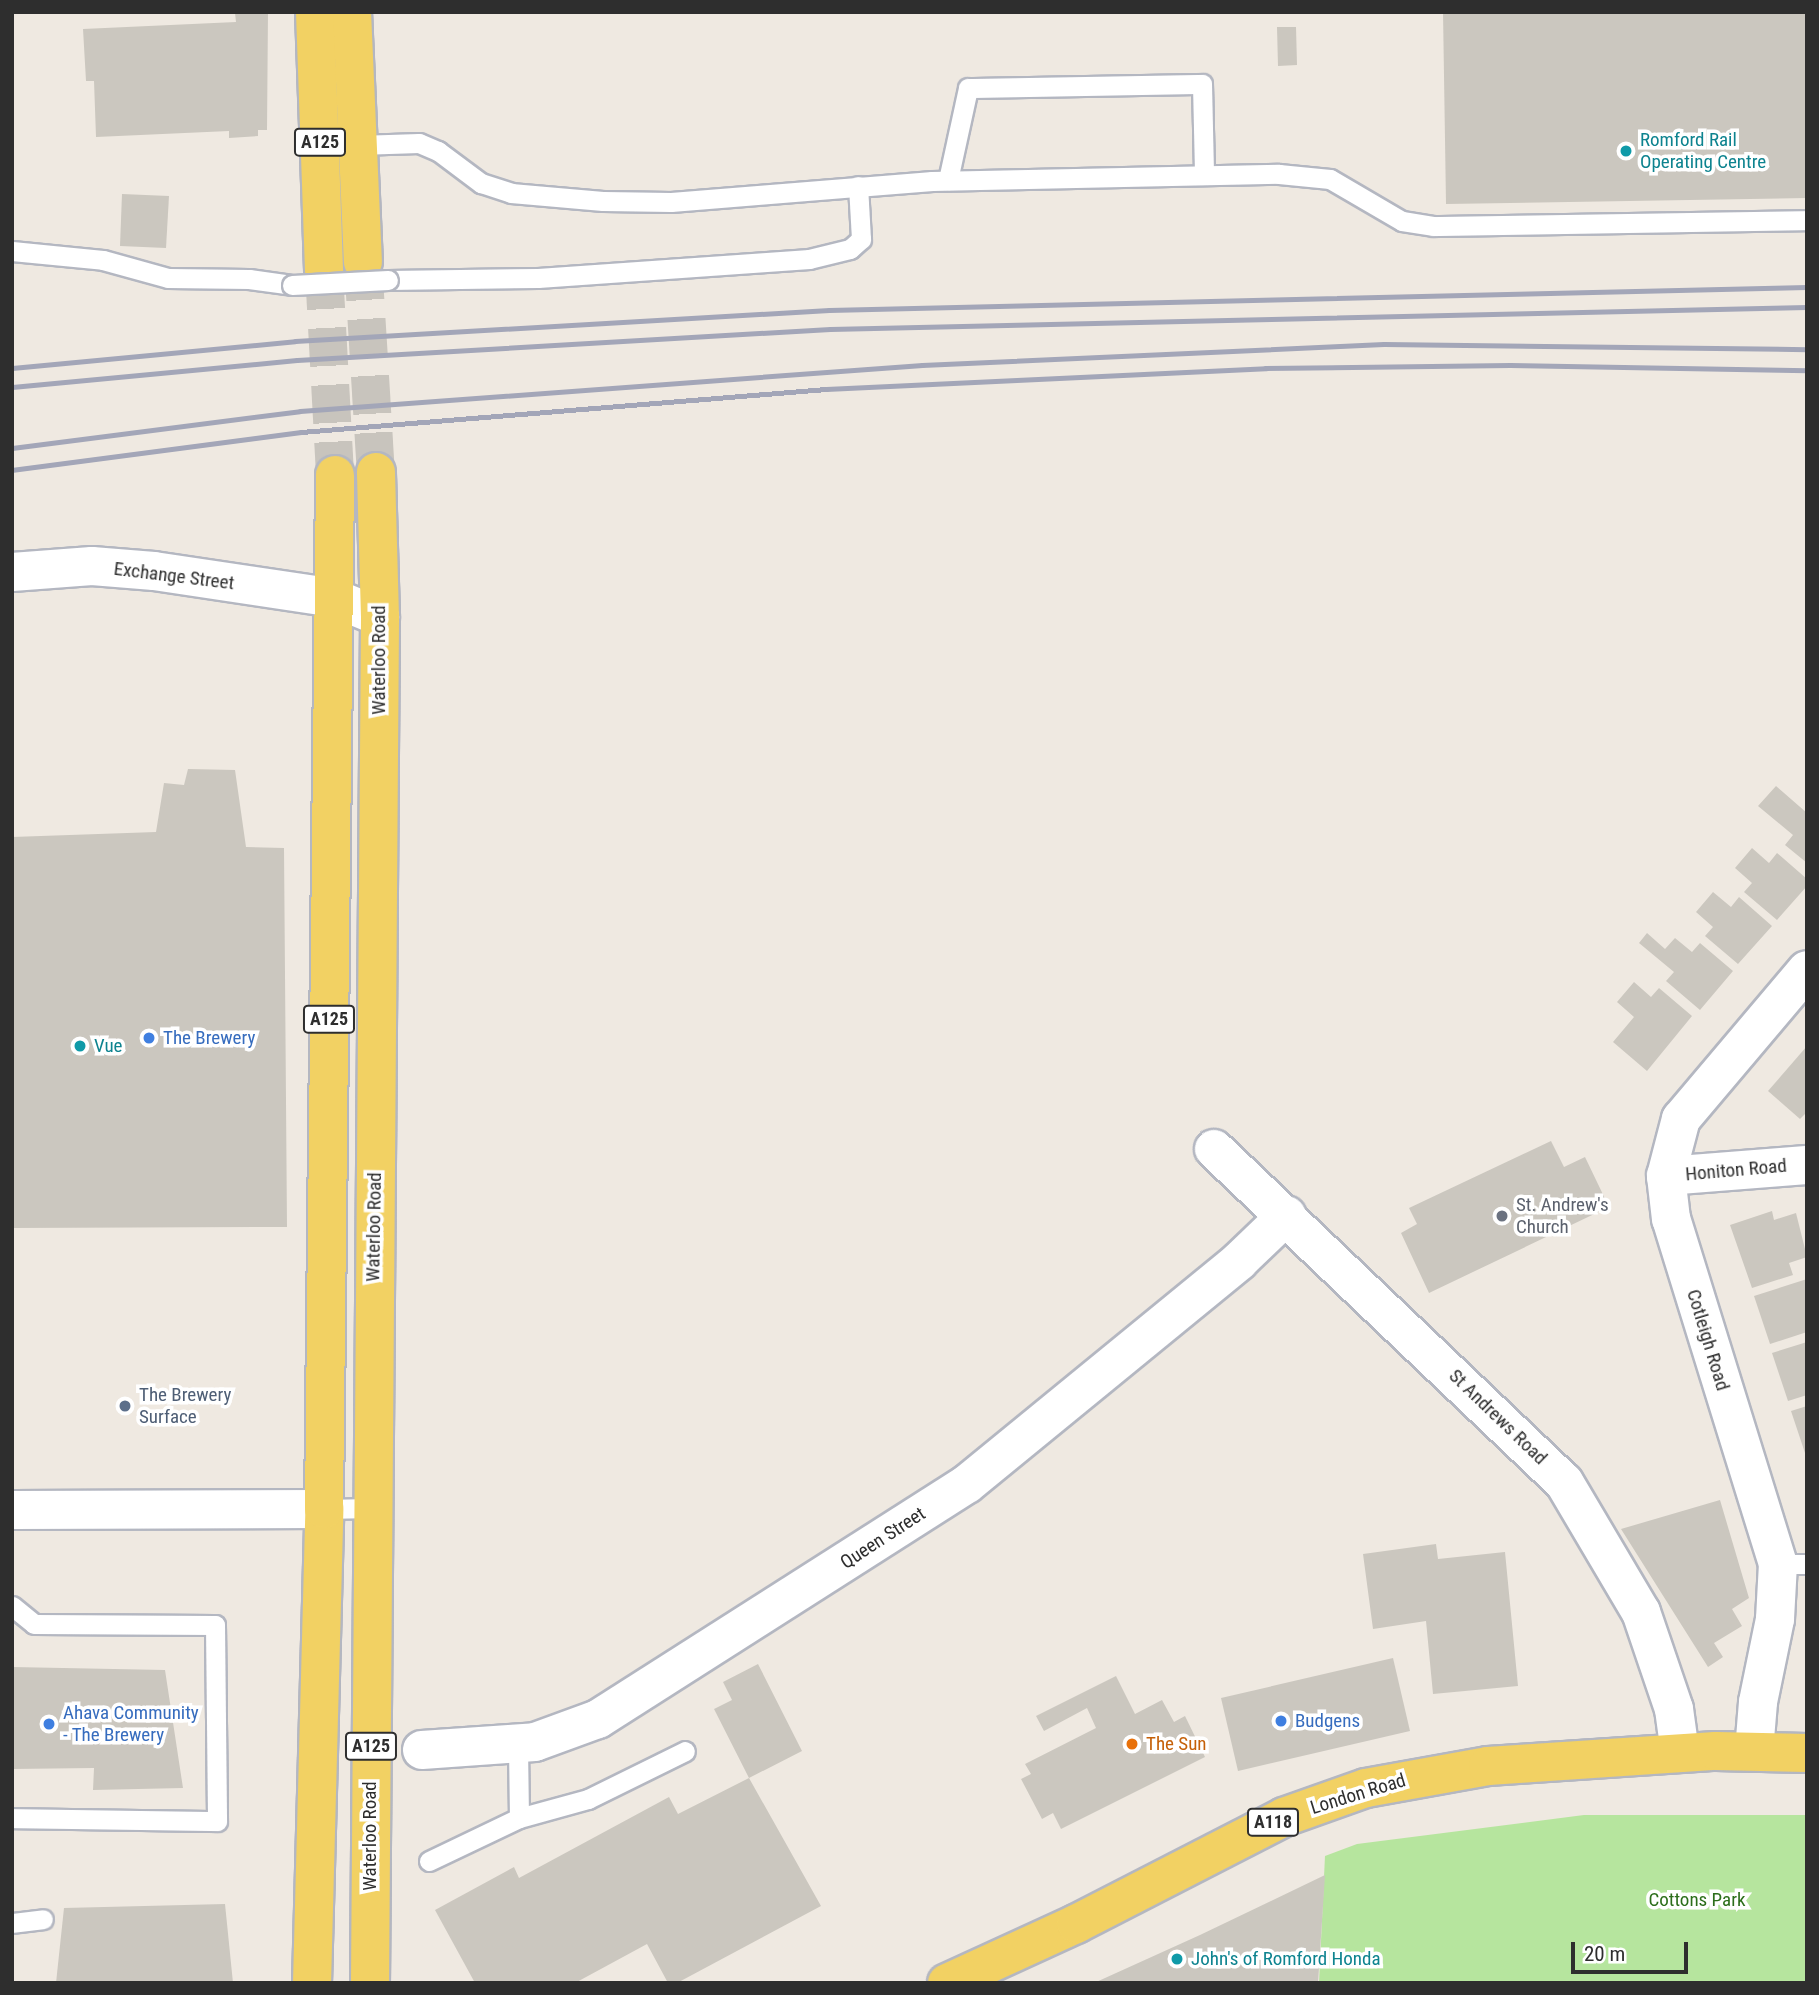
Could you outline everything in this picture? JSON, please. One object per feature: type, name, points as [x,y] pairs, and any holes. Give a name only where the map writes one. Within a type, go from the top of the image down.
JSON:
[{"type":"main road","name":"A125","points":[[308,278],[315,12]]},
{"type":"main road","name":"A125","points":[[352,12],[358,145],[376,271]]},
{"type":"main road","name":"Waterloo Road","points":[[370,1983],[380,617],[376,472]]},
{"type":"main road","name":"A125","points":[[312,1983],[324,1509],[335,475]]},
{"type":"main road","name":"London Road","points":[[947,1983],[996,1973],[1284,1817],[1366,1788],[1488,1766],[1754,1751],[1807,1754]]},
{"type":"street","name":"Exchange Street","points":[[12,572],[92,566],[334,598],[380,617]]},
{"type":"street","name":"Cotleigh Road","points":[[1754,1751],[1758,1702],[1775,1619],[1792,1564],[1671,1219],[1666,1176],[1681,1119],[1807,970]]},
{"type":"street","name":"St Andrews Road","points":[[1214,1149],[1287,1215],[1564,1482],[1641,1612],[1674,1709],[1680,1754]]},
{"type":"street","name":"Honiton Road","points":[[1666,1176],[1807,1165]]},
{"type":"street","name":"Queen Street","points":[[422,1750],[535,1742],[598,1719],[967,1484],[1239,1261],[1287,1215]]},
{"type":"street","points":[[13,1510],[324,1509]]},
{"type":"lane","points":[[948,180],[968,88],[1202,84],[1203,175]]},
{"type":"lane","points":[[358,145],[419,143],[438,151],[481,183],[546,197],[671,202],[948,180],[1203,175],[1330,179],[1381,211],[1433,226],[1807,220]]},
{"type":"lane","points":[[12,251],[103,260],[168,278],[249,279],[308,278],[376,271],[538,278],[809,259],[850,249],[861,239],[858,186]]},
{"type":"lane","points":[[324,1509],[372,1508]]},
{"type":"lane","points":[[12,1518],[13,1510]]},
{"type":"lane","points":[[12,1606],[34,1624],[215,1625],[217,1821],[12,1818]]},
{"type":"lane","points":[[518,1743],[519,1818]]},
{"type":"lane","points":[[429,1861],[519,1818],[588,1799],[685,1751]]},
{"type":"lane","points":[[12,1923],[43,1919]]},
{"type":"green space","name":"Cottons Park","points":[[1584,1815],[1807,1815],[1807,1983],[1319,1983],[1325,1856],[1357,1844]]},
{"type":"building","points":[[268,12],[267,130],[258,130],[258,136],[229,138],[229,131],[96,137],[94,81],[86,81],[83,29],[236,22],[235,13]]},
{"type":"building","name":"Romford Rail Operating Centre","points":[[1443,12],[1807,12],[1807,198],[1446,204]]},
{"type":"building","points":[[1277,27],[1296,27],[1297,65],[1278,66]]},
{"type":"building","points":[[122,194],[169,196],[166,248],[120,246]]},
{"type":"building","name":"The Brewery","points":[[188,769],[235,770],[246,847],[284,848],[287,1227],[12,1228],[12,837],[156,832],[164,783],[184,785]]},
{"type":"building","points":[[1776,786],[1807,813],[1807,863],[1785,845],[1793,835],[1758,806]]},
{"type":"building","points":[[1752,848],[1769,863],[1777,853],[1807,879],[1807,886],[1777,920],[1744,892],[1752,883],[1735,868]]},
{"type":"building","points":[[1713,892],[1731,907],[1739,897],[1772,926],[1738,964],[1705,936],[1713,927],[1696,912]]},
{"type":"building","points":[[1647,933],[1665,949],[1675,938],[1692,952],[1700,943],[1733,971],[1700,1010],[1666,981],[1674,972],[1639,943]]},
{"type":"building","points":[[1634,982],[1651,997],[1659,988],[1692,1016],[1647,1071],[1613,1042],[1634,1017],[1617,1002]]},
{"type":"building","points":[[1807,1046],[1807,1112],[1800,1119],[1768,1091]]},
{"type":"building","name":"St. Andrew's Church","points":[[1551,1141],[1564,1167],[1585,1157],[1609,1207],[1429,1293],[1401,1233],[1417,1224],[1409,1208]]},
{"type":"building","points":[[1772,1211],[1774,1220],[1796,1213],[1807,1257],[1789,1263],[1793,1275],[1752,1288],[1730,1225]]},
{"type":"building","points":[[1807,1279],[1807,1332],[1770,1344],[1754,1296]]},
{"type":"building","points":[[1807,1342],[1807,1395],[1788,1401],[1772,1353]]},
{"type":"building","points":[[1807,1406],[1807,1456],[1806,1456],[1791,1411]]},
{"type":"building","points":[[1720,1500],[1749,1598],[1732,1609],[1742,1626],[1714,1643],[1723,1657],[1708,1667],[1621,1529]]},
{"type":"building","points":[[1436,1544],[1438,1559],[1505,1552],[1518,1686],[1433,1694],[1426,1621],[1373,1629],[1363,1554]]},
{"type":"building","points":[[1393,1658],[1410,1731],[1238,1771],[1221,1698]]},
{"type":"building","points":[[758,1664],[802,1751],[749,1778],[714,1709],[732,1700],[723,1682]]},
{"type":"building","points":[[12,1667],[165,1670],[183,1788],[93,1790],[94,1768],[12,1769]]},
{"type":"building","name":"The Sun","points":[[1116,1676],[1135,1714],[1162,1700],[1174,1722],[1185,1716],[1205,1757],[1061,1829],[1053,1813],[1042,1819],[1021,1779],[1031,1774],[1025,1764],[1096,1728],[1087,1708],[1044,1731],[1036,1716]]},
{"type":"building","points":[[749,1778],[821,1906],[677,1983],[668,1983],[647,1944],[575,1983],[475,1983],[435,1910],[514,1867],[519,1878],[669,1797],[678,1814]]},
{"type":"building","points":[[1325,1875],[1318,1983],[1094,1983],[1200,1935]]},
{"type":"building","points":[[225,1904],[233,1983],[56,1983],[64,1908]]},
{"type":"tunnel","points":[[363,262],[376,472]]},
{"type":"tunnel","points":[[324,271],[335,475]]},
{"type":"railway","points":[[12,368],[295,341],[829,310],[1807,287]]},
{"type":"railway","points":[[12,387],[297,360],[830,329],[1807,307]]},
{"type":"railway","points":[[12,448],[300,411],[922,365],[1384,344],[1807,349]]},
{"type":"railway","points":[[12,470],[301,432],[826,389],[1265,368],[1510,365],[1807,370]]},
{"type":"place","name":"Romford Rail Operating Centre","points":[[1626,151]]},
{"type":"place","name":"The Brewery","points":[[149,1038]]},
{"type":"place","name":"Vue","points":[[80,1046]]},
{"type":"place","name":"St. Andrew's Church","points":[[1502,1216]]},
{"type":"place","name":"The Brewery Surface","points":[[125,1406]]},
{"type":"place","name":"Budgens","points":[[1281,1721]]},
{"type":"place","name":"Ahava Community - The Brewery","points":[[49,1724]]},
{"type":"place","name":"The Sun","points":[[1132,1744]]},
{"type":"place","name":"John's of Romford Honda","points":[[1177,1959]]}]
